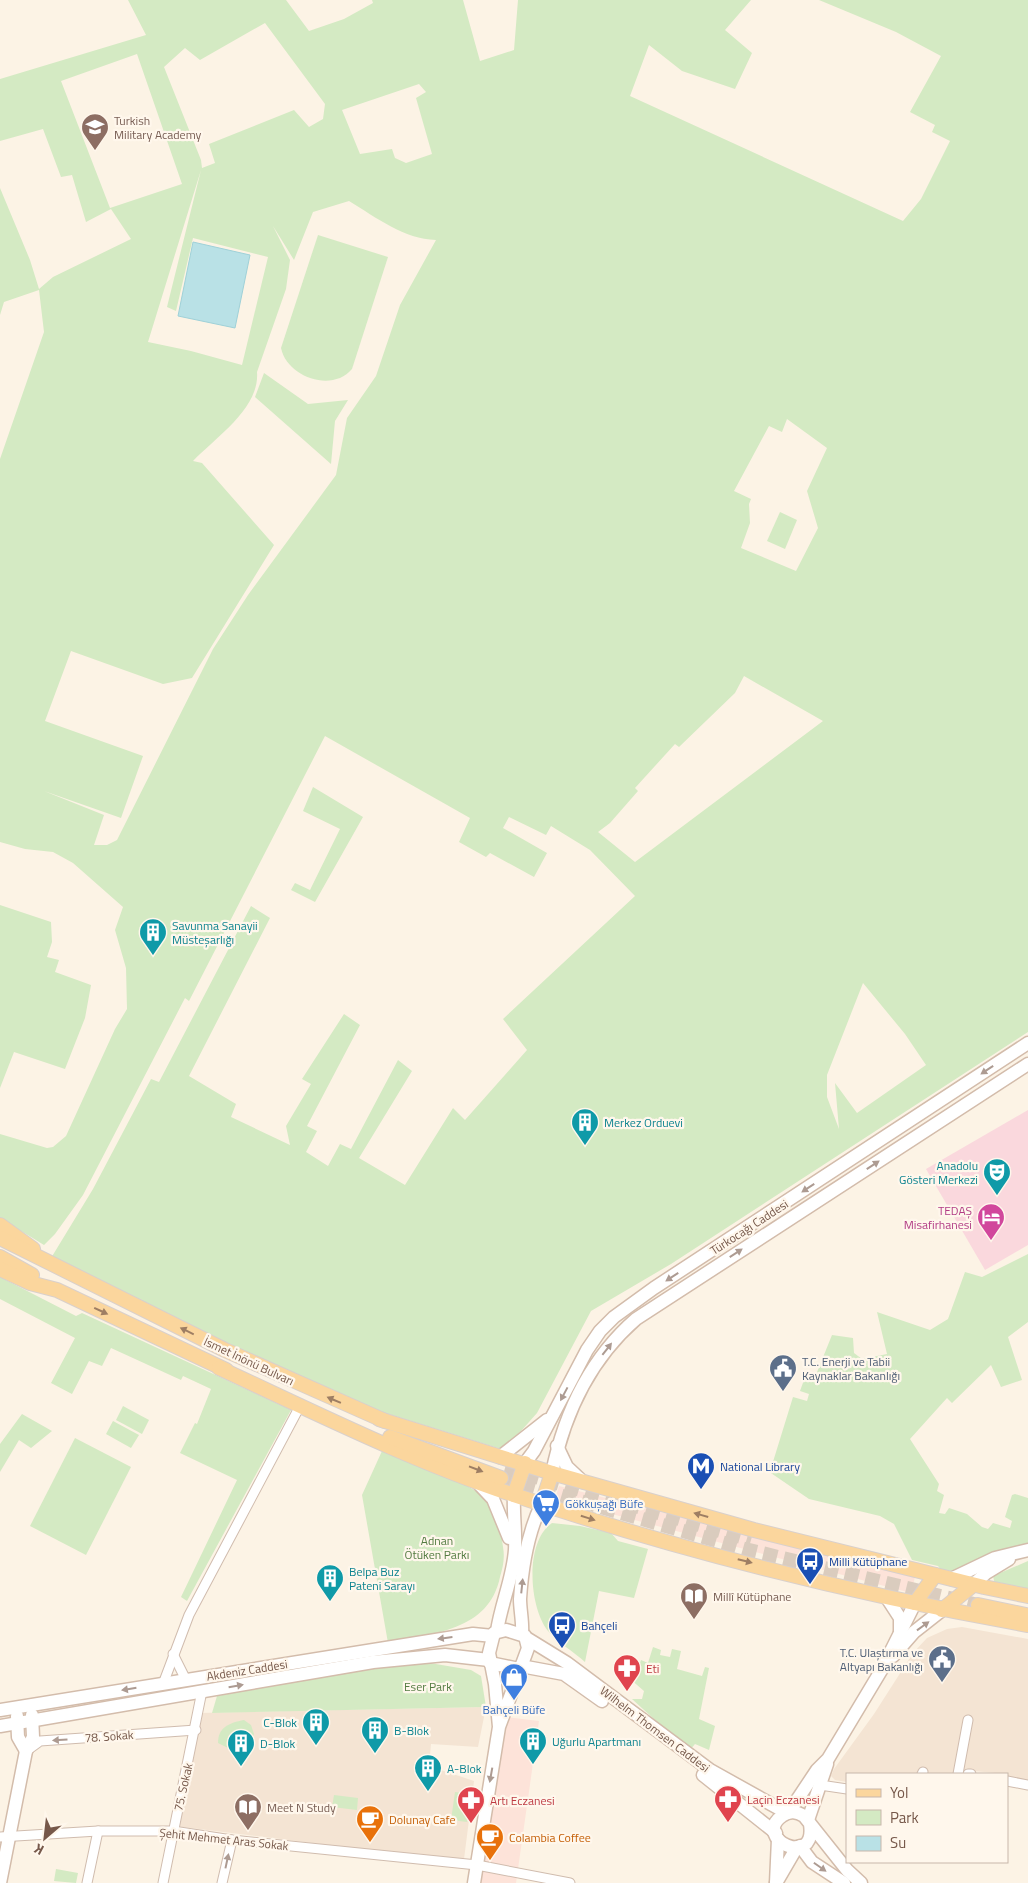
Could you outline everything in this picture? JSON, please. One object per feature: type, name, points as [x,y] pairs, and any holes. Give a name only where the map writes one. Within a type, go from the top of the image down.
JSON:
[{"type":"main road","name":"Türkocağı Caddesi","points":[[525,1463],[534,1451],[587,1350],[614,1317],[654,1288],[1028,1043]]},
{"type":"main road","name":"Türkocağı Caddesi","points":[[552,1473],[558,1446],[582,1390],[596,1364],[621,1332],[650,1308],[1028,1064]]},
{"type":"main road","points":[[838,1169],[850,1179]]},
{"type":"main road","points":[[0,1225],[27,1243],[48,1263]]},
{"type":"main road","points":[[0,1234],[48,1263]]},
{"type":"main road","name":"İsmet İnönü Bulvarı","points":[[0,1238],[225,1350],[379,1419],[502,1468]]},
{"type":"main road","points":[[0,1257],[57,1290]]},
{"type":"main road","points":[[0,1269],[30,1283],[57,1290]]},
{"type":"main road","name":"İsmet İnönü Bulvarı","points":[[57,1290],[219,1368],[370,1430],[502,1468]]},
{"type":"main road","points":[[219,1368],[349,1430],[514,1495],[664,1541],[887,1598],[1028,1625]]},
{"type":"main road","points":[[502,1468],[522,1442],[553,1415]]},
{"type":"main road","points":[[558,1446],[567,1467],[583,1482]]},
{"type":"main road","points":[[502,1468],[525,1463],[552,1473],[754,1530],[952,1579],[977,1595],[1028,1616]]},
{"type":"main road","points":[[499,1727],[496,1684],[490,1661],[495,1633],[508,1590],[515,1550],[512,1519],[514,1495],[525,1463]]},
{"type":"main road","points":[[474,1883],[499,1727],[528,1648],[520,1600],[524,1562],[534,1523],[552,1473]]},
{"type":"main road","points":[[476,1481],[497,1506],[515,1550]]},
{"type":"main road","points":[[952,1579],[995,1558],[1025,1551]]},
{"type":"main road","points":[[977,1595],[986,1573],[1025,1551]]},
{"type":"main road","points":[[776,1883],[777,1822],[788,1813],[817,1770],[828,1759],[882,1670],[915,1603],[935,1575]]},
{"type":"main road","points":[[977,1595],[1028,1605]]},
{"type":"main road","points":[[882,1670],[914,1632],[942,1610],[977,1595],[1028,1596]]},
{"type":"main road","points":[[887,1598],[900,1618],[900,1632]]},
{"type":"main road","name":"Akdeniz Caddesi","points":[[0,1710],[473,1634],[495,1633],[525,1636]]},
{"type":"main road","name":"Wilhelm Thomsen Caddesi","points":[[525,1636],[567,1663],[710,1770],[788,1813]]},
{"type":"main road","name":"Akdeniz Caddesi","points":[[0,1726],[202,1691],[424,1656],[445,1655],[520,1667]]},
{"type":"main road","name":"Wilhelm Thomsen Caddesi","points":[[520,1667],[554,1670],[574,1680],[720,1787],[776,1836]]},
{"type":"main road","points":[[0,1883],[4,1837],[26,1751],[33,1737],[33,1721],[30,1706]]},
{"type":"main road","points":[[16,1708],[18,1737],[26,1751]]},
{"type":"main road","points":[[776,1883],[799,1847],[810,1836],[809,1822],[828,1759]]},
{"type":"main road","points":[[788,1813],[800,1813],[847,1870],[861,1883]]},
{"type":"main road","points":[[776,1836],[786,1846],[799,1847],[812,1862],[839,1882]]},
{"type":"street","points":[[164,1684],[173,1654],[200,1593],[300,1406]]},
{"type":"street","points":[[173,1654],[186,1680]]},
{"type":"street","name":"75. Sokak","points":[[163,1883],[196,1730],[202,1691]]},
{"type":"street","points":[[958,1773],[968,1720]]},
{"type":"street","name":"78. Sokak","points":[[26,1751],[40,1741],[196,1730]]},
{"type":"street","points":[[1008,1781],[1028,1786]]},
{"type":"street","points":[[820,1785],[846,1789]]},
{"type":"street","points":[[87,1883],[98,1831]]},
{"type":"street","name":"Şehit Mehmet Aras Sokak","points":[[4,1837],[98,1831],[173,1831],[232,1840],[477,1865],[564,1882]]},
{"type":"street","points":[[222,1883],[232,1840]]},
{"type":"shaded area","points":[[1028,1110],[1028,1245],[985,1270],[926,1169]]},
{"type":"shaded area","points":[[559,1486],[915,1577],[911,1593],[555,1499]]},
{"type":"shaded area","name":"T.C. Ulaştırma ve Altyapı Bakanlığı","points":[[962,1627],[1028,1639],[1028,1782],[1008,1778],[1008,1773],[973,1771],[964,1773],[846,1773],[846,1782],[835,1780],[831,1776],[834,1769],[874,1714],[913,1653],[927,1638],[947,1629]]},
{"type":"shaded area","points":[[486,1707],[478,1747],[431,1744],[429,1766],[474,1781],[464,1859],[442,1859],[175,1826],[199,1713]]},
{"type":"shaded area","points":[[507,1717],[539,1721],[516,1883],[475,1883]]},
{"type":"green space","points":[[128,0],[286,0],[309,31],[344,19],[373,3],[372,0],[463,0],[480,61],[514,50],[518,0],[751,0],[725,30],[752,53],[735,89],[682,71],[649,45],[630,96],[903,221],[921,199],[950,141],[932,132],[935,125],[910,112],[941,56],[896,32],[819,0],[1028,0],[1028,1032],[671,1264],[591,1311],[537,1413],[501,1449],[350,1402],[48,1263],[93,1189],[151,1079],[159,1082],[251,906],[270,918],[189,1076],[236,1104],[231,1117],[290,1145],[286,1126],[311,1084],[302,1079],[344,1014],[360,1025],[307,1126],[317,1131],[306,1152],[328,1166],[340,1144],[351,1149],[398,1060],[412,1071],[359,1158],[405,1185],[453,1108],[465,1120],[527,1050],[503,1019],[635,896],[590,850],[551,826],[546,835],[509,817],[503,828],[547,853],[534,877],[490,853],[486,857],[459,842],[470,818],[325,736],[189,1001],[185,998],[83,1195],[55,1234],[44,1245],[0,1218],[0,1134],[47,1148],[53,1147],[66,1136],[115,1029],[127,1009],[126,968],[115,930],[123,907],[73,863],[53,852],[25,849],[0,842],[0,459],[44,332],[39,290],[4,302],[0,315],[0,188],[30,260],[39,289],[53,277],[131,239],[111,209],[86,222],[72,175],[61,177],[43,129],[0,141],[0,79],[146,35]],"holes":[[[265,23],[325,104],[323,119],[309,127],[294,110],[209,144],[215,163],[202,168],[201,160],[164,67],[185,48],[200,60]],[[137,54],[182,184],[110,208],[61,81]],[[419,84],[426,92],[416,98],[432,154],[406,163],[395,158],[392,149],[360,154],[342,110]],[[201,170],[167,307],[176,311],[193,238],[268,257],[242,365],[148,342]],[[349,201],[380,221],[402,232],[424,239],[436,240],[400,305],[376,376],[347,418],[336,475],[248,595],[213,649],[117,840],[107,845],[94,845],[104,815],[44,791],[121,818],[143,756],[45,721],[71,651],[163,684],[192,678],[274,545],[202,463],[193,461],[235,421],[252,398],[257,372],[286,289],[290,260],[273,226],[294,260],[313,212]],[[787,419],[827,448],[807,491],[818,528],[796,571],[741,548],[750,523],[749,504],[751,499],[734,491],[769,426],[782,432]],[[744,676],[823,721],[635,862],[598,832],[610,823],[638,791],[635,788],[675,744],[679,747],[735,693]],[[863,983],[905,1034],[926,1065],[857,1113],[835,1083],[839,1129],[827,1097],[827,1075]]]},
{"type":"green space","points":[[318,235],[388,257],[352,369],[343,376],[333,380],[322,381],[301,374],[292,367],[285,358],[281,348]]},
{"type":"green space","points":[[264,373],[308,404],[348,400],[335,421],[331,464],[255,397]]},
{"type":"green space","points":[[780,512],[797,520],[785,549],[767,541]]},
{"type":"green space","points":[[313,787],[363,817],[315,902],[291,890],[295,883],[310,890],[340,829],[303,811]]},
{"type":"green space","points":[[0,905],[51,922],[52,942],[47,957],[59,960],[55,972],[91,985],[85,1018],[65,1069],[14,1052],[0,1088]]},
{"type":"green space","points":[[1028,1254],[1028,1322],[1008,1337],[1022,1380],[1001,1387],[991,1365],[952,1403],[947,1398],[910,1439],[939,1484],[937,1491],[944,1495],[939,1513],[945,1514],[949,1508],[967,1514],[982,1527],[988,1529],[993,1523],[1010,1528],[1012,1521],[1005,1517],[1012,1495],[1015,1494],[1028,1498],[1028,1552],[954,1571],[942,1571],[938,1566],[912,1560],[894,1524],[880,1516],[809,1499],[765,1469],[767,1464],[772,1465],[793,1397],[807,1401],[809,1394],[800,1391],[804,1380],[813,1382],[832,1335],[853,1338],[854,1353],[862,1359],[887,1354],[877,1312],[930,1330],[948,1319],[965,1272],[982,1277]]},
{"type":"green space","points":[[0,1277],[76,1316],[82,1313],[291,1410],[187,1601],[181,1597],[237,1480],[180,1453],[195,1423],[197,1424],[211,1389],[183,1376],[181,1380],[111,1348],[102,1366],[89,1361],[72,1394],[51,1383],[75,1338],[0,1299]]},
{"type":"green space","points":[[123,1406],[149,1420],[142,1434],[116,1420]]},
{"type":"green space","points":[[22,1414],[52,1431],[31,1448],[19,1440],[0,1472],[0,1444]]},
{"type":"green space","points":[[113,1421],[139,1435],[131,1448],[106,1434]]},
{"type":"green space","points":[[75,1438],[131,1467],[86,1555],[30,1526]]},
{"type":"green space","name":"Adnan Ötüken Parkı","points":[[382,1451],[456,1480],[483,1496],[494,1508],[498,1519],[504,1555],[502,1570],[494,1595],[484,1609],[472,1619],[440,1632],[388,1643],[362,1495]]},
{"type":"green space","points":[[552,1523],[580,1526],[611,1533],[618,1541],[648,1549],[634,1598],[599,1591],[585,1662],[549,1632],[537,1608],[532,1576],[533,1560],[543,1532]]},
{"type":"green space","points":[[1028,1561],[1028,1592],[995,1585],[993,1576]]},
{"type":"green space","points":[[653,1647],[661,1650],[660,1655],[670,1657],[672,1649],[681,1651],[677,1669],[702,1676],[705,1667],[709,1668],[699,1719],[715,1726],[709,1750],[695,1744],[689,1751],[632,1699],[642,1699],[644,1691],[622,1672],[623,1659],[640,1663],[641,1660],[648,1663]]},
{"type":"green space","name":"Eser Park","points":[[430,1663],[471,1670],[481,1676],[486,1707],[212,1713],[217,1696],[342,1672]]},
{"type":"green space","points":[[244,1720],[251,1725],[254,1734],[251,1743],[228,1748],[218,1743],[222,1729]]},
{"type":"green space","points":[[455,1792],[470,1794],[467,1822],[451,1820]]},
{"type":"green space","points":[[334,1795],[358,1798],[357,1810],[332,1807]]},
{"type":"green space","points":[[56,1869],[78,1873],[76,1883],[54,1881]]},
{"type":"water","points":[[193,242],[250,255],[235,328],[178,316]]},
{"type":"tunnel","points":[[505,1468],[751,1540]]},
{"type":"tunnel","points":[[501,1478],[745,1549],[978,1605]]},
{"type":"place","name":"Turkish Military Academy","points":[[95,151]]},
{"type":"place","name":"Savunma Sanayii Müsteşarlığı","points":[[153,956]]},
{"type":"place","name":"Merkez Orduevi","points":[[585,1146]]},
{"type":"place","name":"Anadolu Gösteri Merkezi","points":[[997,1196]]},
{"type":"place","name":"TEDAŞ Misafirhanesi","points":[[991,1241]]},
{"type":"place","name":"T.C. Enerji ve Tabii Kaynaklar Bakanlığı","points":[[783,1392]]},
{"type":"place","name":"National Library","points":[[701,1490]]},
{"type":"place","name":"Gökkuşağı Büfe","points":[[546,1527]]},
{"type":"place","name":"Milli Kütüphane","points":[[810,1585]]},
{"type":"place","name":"Belpa Buz Pateni Sarayı","points":[[330,1602]]},
{"type":"place","name":"Millî Kütüphane","points":[[694,1620]]},
{"type":"place","name":"Bahçeli","points":[[562,1649]]},
{"type":"place","name":"T.C. Ulaştırma ve Altyapı Bakanlığı","points":[[942,1683]]},
{"type":"place","name":"Eti","points":[[627,1692]]},
{"type":"place","name":"Bahçeli Büfe","points":[[514,1701]]},
{"type":"place","name":"C-Blok","points":[[316,1746]]},
{"type":"place","name":"B-Blok","points":[[375,1754]]},
{"type":"place","name":"Uğurlu Apartmanı","points":[[533,1765]]},
{"type":"place","name":"D-Blok","points":[[241,1767]]},
{"type":"place","name":"A-Blok","points":[[428,1792]]},
{"type":"place","name":"Laçin Eczanesi","points":[[728,1823]]},
{"type":"place","name":"Artı Eczanesi","points":[[471,1824]]},
{"type":"place","name":"Meet N Study","points":[[248,1831]]},
{"type":"place","name":"Dolunay Cafe","points":[[370,1843]]},
{"type":"place","name":"Colambia Coffee","points":[[490,1861]]}]
